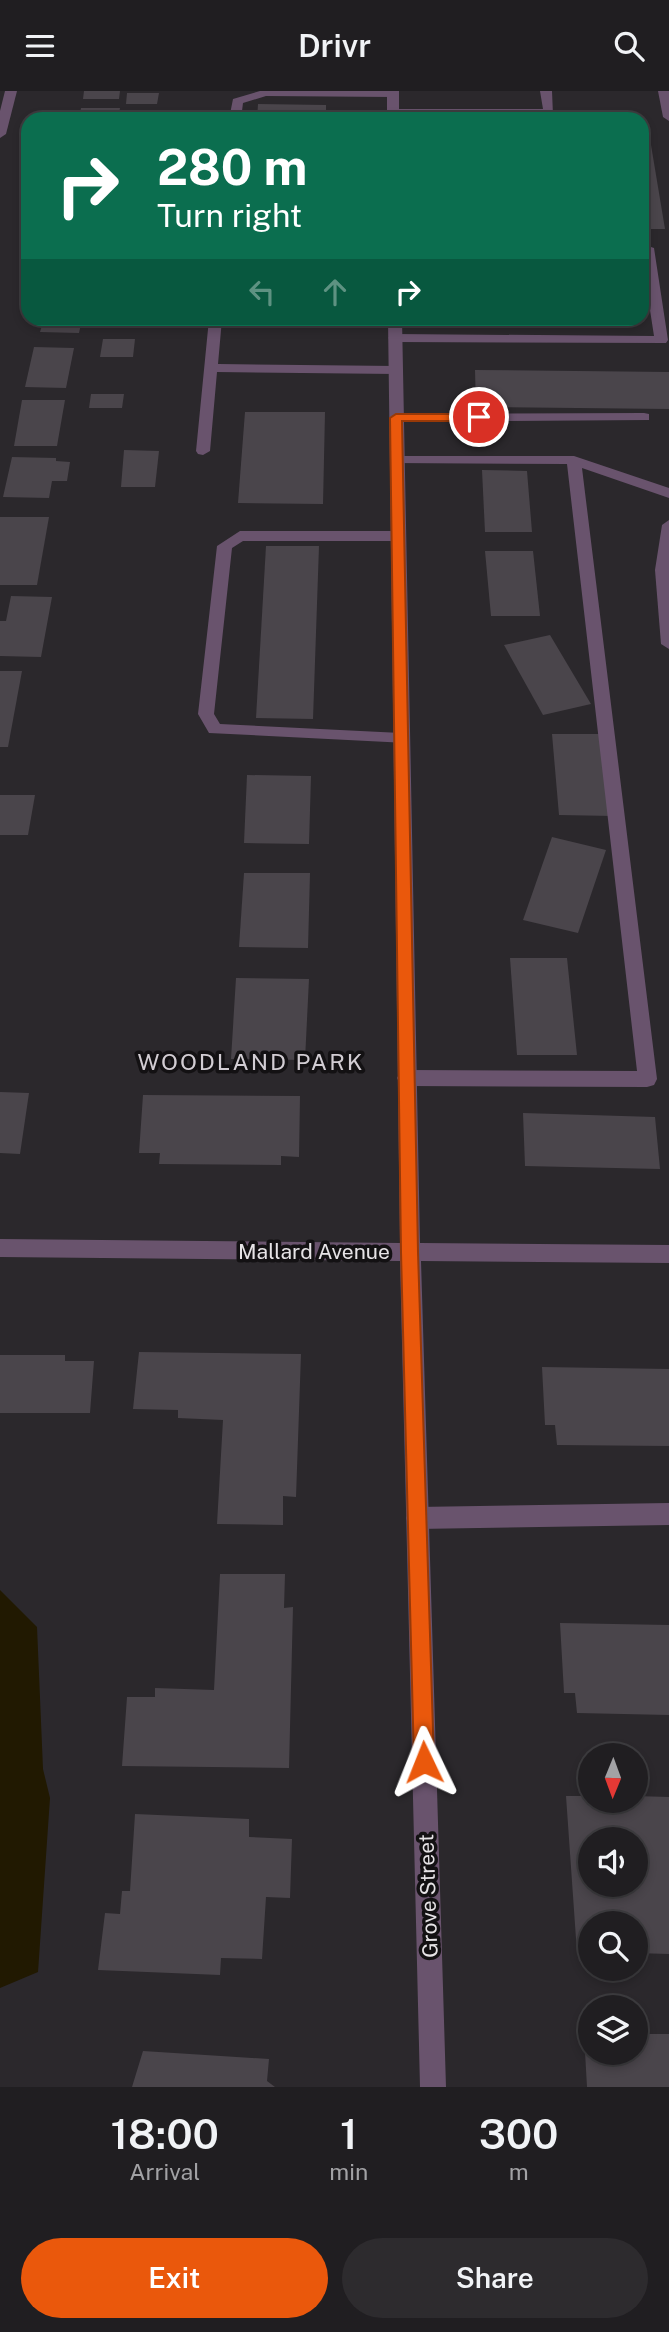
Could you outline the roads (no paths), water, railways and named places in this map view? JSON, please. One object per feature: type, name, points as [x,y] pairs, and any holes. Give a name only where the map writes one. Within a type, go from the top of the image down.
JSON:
[{"type":"street","points":[[0,134],[11,91]]},
{"type":"street","points":[[546,91],[549,112]]},
{"type":"street","points":[[664,91],[669,117]]},
{"type":"street","points":[[236,112],[237,101],[266,93],[393,93],[393,112]]},
{"type":"street","points":[[395,338],[661,340],[649,297]]},
{"type":"street","points":[[203,451],[214,326]]},
{"type":"street","name":"Grove Street","points":[[395,326],[410,1252],[433,2087]]},
{"type":"street","points":[[211,368],[396,370]]},
{"type":"street","points":[[396,418],[644,417]]},
{"type":"street","points":[[397,460],[574,460],[669,493]]},
{"type":"street","points":[[407,1078],[647,1079],[574,460]]},
{"type":"street","points":[[398,536],[240,537],[225,546],[206,714],[215,729],[401,739]]},
{"type":"street","name":"Mallard Avenue","points":[[0,1248],[669,1254]]},
{"type":"street","points":[[417,1518],[669,1514]]},
{"type":"lane","points":[[669,525],[665,541],[662,589],[669,644]]},
{"type":"district","name":"WOODLAND PARK","points":[[251,1061]]}]
